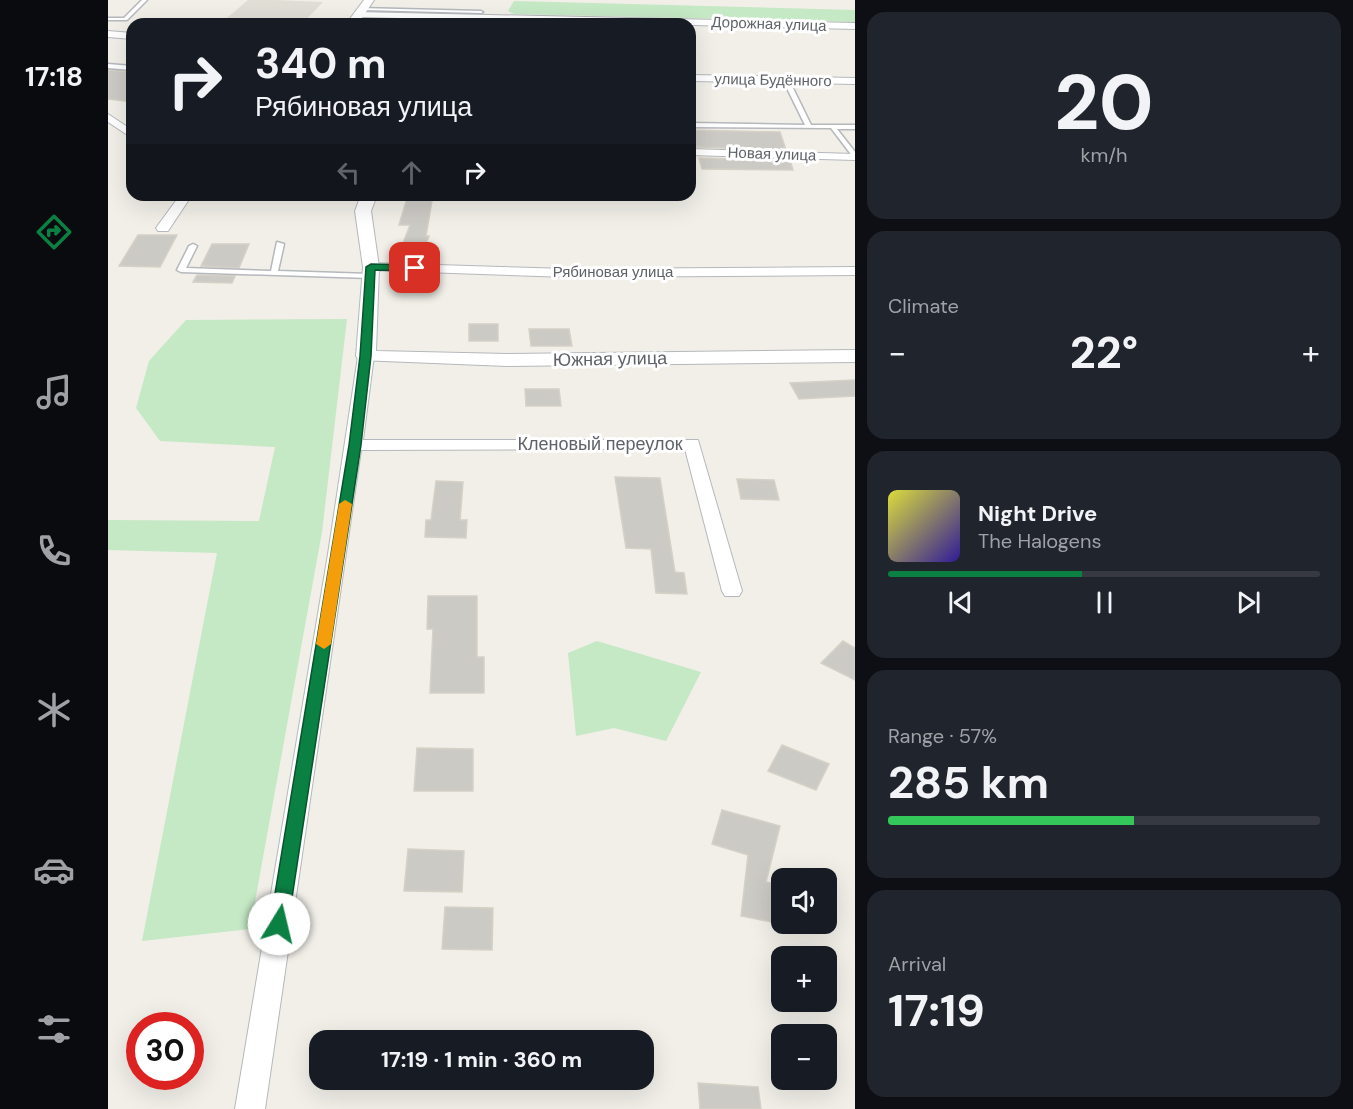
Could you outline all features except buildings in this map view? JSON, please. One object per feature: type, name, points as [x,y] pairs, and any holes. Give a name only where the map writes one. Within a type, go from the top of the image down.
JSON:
[{"type":"street","name":"Дорожная улица","points":[[359,14],[524,18]]},
{"type":"street","name":"Дорожная улица","points":[[696,22],[855,26]]},
{"type":"street","points":[[108,34],[126,36]]},
{"type":"street","name":"улица Будённого","points":[[696,78],[855,81]]},
{"type":"street","points":[[108,117],[126,130]]},
{"type":"street","name":"Новая улица","points":[[696,152],[855,156]]},
{"type":"street","points":[[163,228],[182,201]]},
{"type":"street","points":[[250,1109],[355,445],[366,356],[370,271],[363,211],[367,201]]},
{"type":"street","name":"Рябиновая улица","points":[[370,271],[568,273],[855,271]]},
{"type":"street","name":"Южная улица","points":[[366,356],[507,360],[855,356]]},
{"type":"street","name":"Кленовый переулок","points":[[355,445],[692,444],[732,591]]},
{"type":"lane","points":[[127,18],[145,0]]},
{"type":"lane","points":[[359,14],[481,12]]},
{"type":"lane","points":[[108,20],[126,19]]},
{"type":"lane","points":[[108,66],[126,68]]},
{"type":"lane","points":[[786,80],[809,126]]},
{"type":"lane","points":[[696,124],[855,127]]},
{"type":"lane","points":[[832,126],[855,156]]},
{"type":"lane","points":[[274,274],[280,243]]},
{"type":"lane","points":[[193,246],[181,270],[274,274],[370,271]]},
{"type":"shaded area","points":[[248,0],[323,2],[308,18],[227,18]]},
{"type":"green space","points":[[514,1],[855,10],[855,22],[514,14],[508,11]]},
{"type":"green space","points":[[347,319],[322,532],[250,929],[142,941],[217,553],[108,550],[108,520],[259,521],[275,447],[160,441],[136,408],[149,361],[186,320]]},
{"type":"green space","points":[[597,641],[701,672],[666,741],[614,728],[576,736],[568,653]]},
{"type":"slow traffic","points":[[324,644],[345,504]]},
{"type":"route","points":[[279,924],[355,445],[366,356],[371,267],[415,268]]}]
